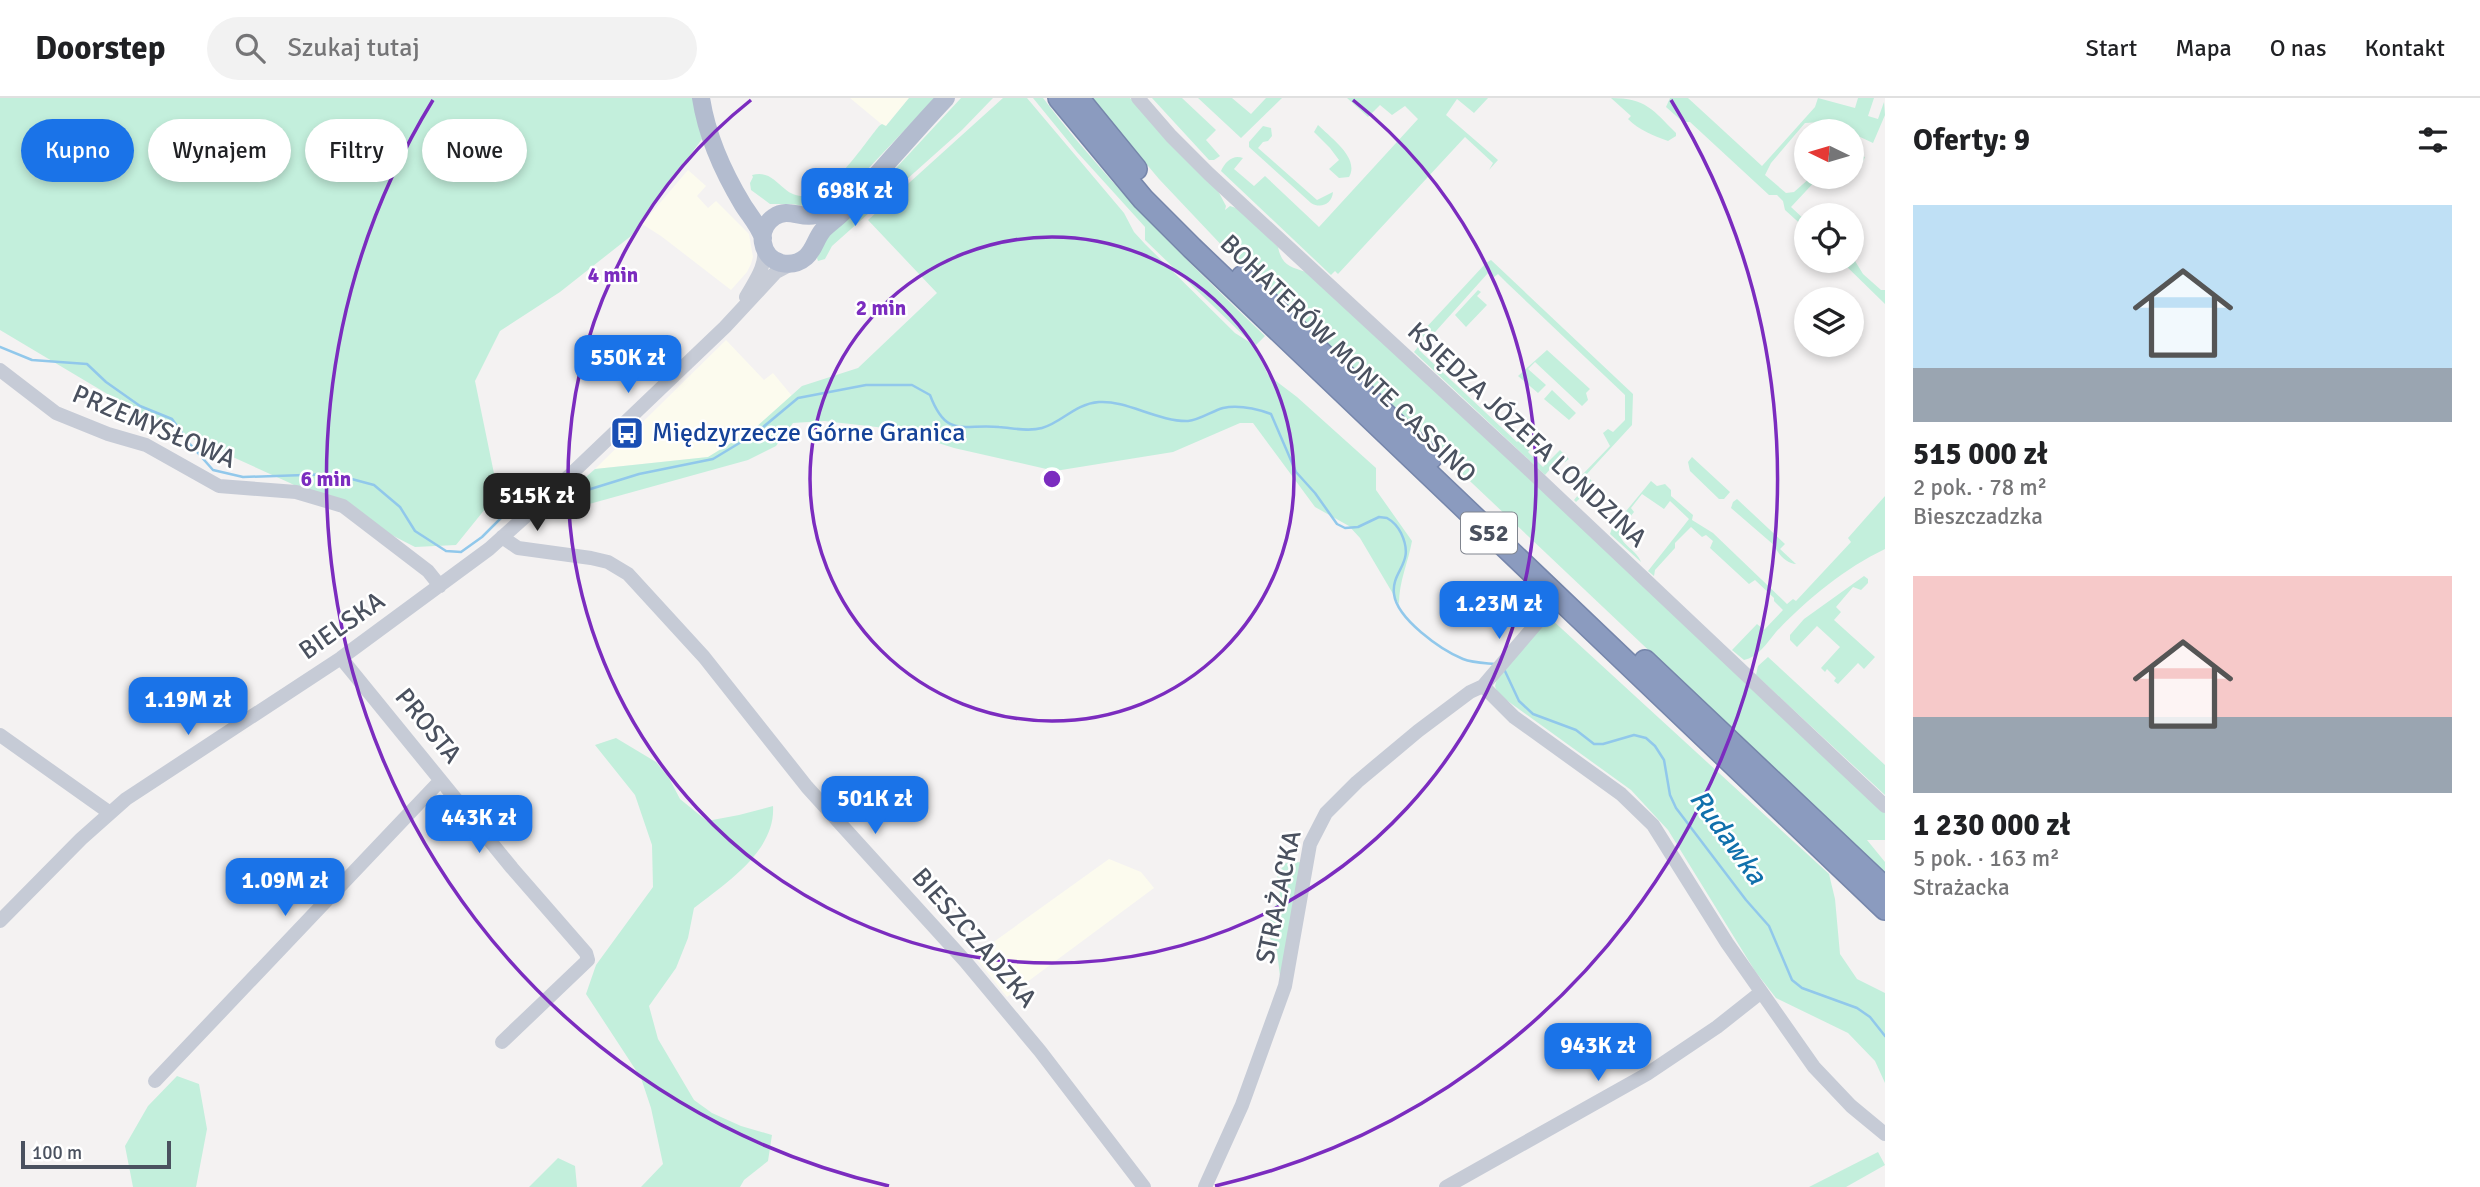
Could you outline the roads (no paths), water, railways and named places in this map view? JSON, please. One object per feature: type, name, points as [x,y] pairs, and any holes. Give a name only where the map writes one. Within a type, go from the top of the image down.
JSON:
[{"type":"highway","name":"BOHATERÓW MONTE CASSINO","points":[[1059,98],[1143,199],[1202,258],[1885,909]]},
{"type":"highway","name":"BOHATERÓW MONTE CASSINO","points":[[1078,98],[1133,166],[1201,238],[1885,888]]},
{"type":"main road","points":[[702,98],[713,146],[759,228],[763,242],[773,259],[791,264],[803,259],[823,230],[845,211],[865,185],[946,98]]},
{"type":"main road","points":[[730,180],[765,209],[810,216],[839,205],[865,185]]},
{"type":"main road","points":[[763,242],[769,222],[775,216],[791,213],[805,219],[812,228],[813,247]]},
{"type":"street","name":"KSIĘDZA JÓZEFA LONDZINA","points":[[1138,98],[1209,174],[1523,464],[1885,806]]},
{"type":"street","points":[[734,317],[761,268],[764,257],[763,242]]},
{"type":"street","points":[[734,317],[776,272],[791,264]]},
{"type":"street","name":"BIELSKA","points":[[0,921],[110,813],[341,657],[440,586],[502,537],[734,317]]},
{"type":"street","name":"PRZEMYSŁOWA","points":[[0,370],[56,413],[108,434],[146,445],[219,486],[296,492],[343,506],[419,564],[440,586]]},
{"type":"street","name":"BIESZCZADZKA","points":[[502,537],[518,548],[608,562],[636,582],[704,657],[807,787],[965,961],[1040,1051],[1144,1187]]},
{"type":"street","name":"STRAŻACKA","points":[[1205,1187],[1242,1105],[1285,986],[1310,844],[1325,813],[1418,731],[1470,692],[1483,686],[1542,617]]},
{"type":"street","name":"PROSTA","points":[[341,657],[440,780],[586,953],[588,960],[502,1042]]},
{"type":"street","points":[[1483,686],[1514,717],[1621,794],[1653,824],[1760,993],[1814,1067],[1851,1107],[1885,1134]]},
{"type":"street","points":[[0,735],[110,813]]},
{"type":"street","points":[[155,1080],[440,780]]},
{"type":"street","points":[[1446,1187],[1647,1074],[1717,1027],[1760,993]]},
{"type":"waterway","name":"Rudawka","points":[[0,347],[32,360],[87,364],[106,382],[140,406],[172,419],[213,470],[243,477],[333,474],[374,485],[400,507],[415,531],[446,551],[461,552],[482,537],[516,503],[536,496]]},
{"type":"waterway","name":"Rudawka","points":[[568,496],[639,474],[713,459],[756,433],[798,398],[866,385],[912,385],[930,395],[936,409],[950,424],[966,427],[1037,429],[1082,406],[1099,402],[1120,404],[1166,418],[1188,421],[1223,408],[1254,409],[1271,414],[1296,472],[1337,524],[1345,528],[1358,527],[1379,517],[1387,518],[1397,527],[1406,552],[1396,579],[1394,594],[1397,604],[1411,623],[1454,655],[1471,661],[1495,664]]},
{"type":"waterway","name":"Rudawka","points":[[1504,669],[1519,701],[1533,714],[1576,730],[1594,744],[1634,735],[1646,738],[1655,746],[1664,760],[1670,795],[1676,808],[1769,926],[1792,980],[1802,988],[1857,1008],[1870,1017],[1885,1036]]},
{"type":"place","name":"Międzyrzecze Górne Granica","points":[[627,433]]}]
